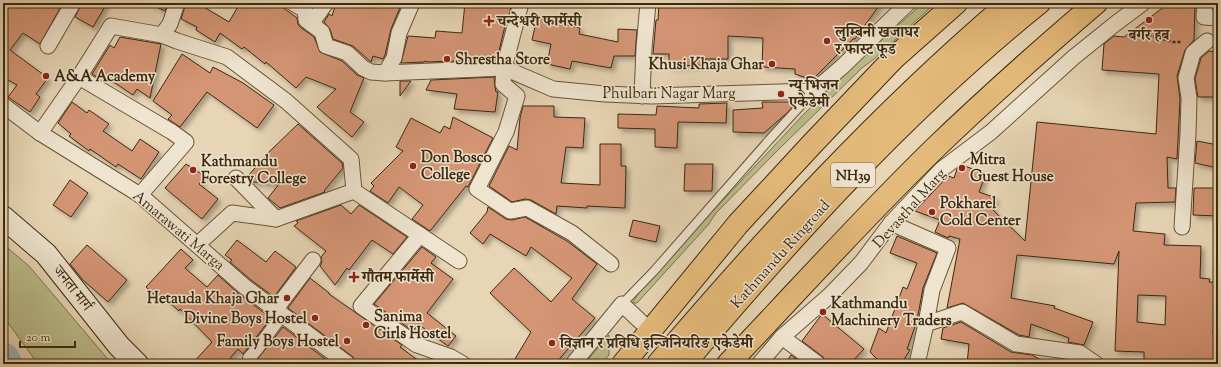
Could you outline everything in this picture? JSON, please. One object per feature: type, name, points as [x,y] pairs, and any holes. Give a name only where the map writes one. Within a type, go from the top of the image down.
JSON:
[{"type":"main road","points":[[623,364],[738,224],[894,58],[956,3]]},
{"type":"main road","name":"Kathmandu Ringroad","points":[[658,364],[788,216],[845,156],[913,90],[1009,3]]},
{"type":"main road","name":"Kathmandu Ringroad","points":[[684,364],[743,295],[845,182],[961,69],[1039,3]]},
{"type":"main road","points":[[728,364],[888,194],[1018,70],[1096,3]]},
{"type":"main road","name":"जनता मार्ग","points":[[3,217],[46,254],[119,346],[137,364]]},
{"type":"street","points":[[48,46],[73,3]]},
{"type":"street","points":[[162,35],[170,24],[177,3]]},
{"type":"street","points":[[293,3],[305,10],[306,20],[322,32],[326,46],[347,53],[363,68],[371,72],[385,73],[504,68]]},
{"type":"street","points":[[311,24],[326,3]]},
{"type":"street","points":[[385,73],[394,58],[399,33],[412,3]]},
{"type":"street","points":[[521,3],[504,68],[503,84],[517,96],[506,132],[477,189],[510,211],[527,208],[572,234],[611,264]]},
{"type":"street","points":[[642,96],[648,3]]},
{"type":"street","points":[[814,91],[843,66],[908,3]]},
{"type":"street","name":"Devasthal Marg","points":[[759,364],[782,337],[829,296],[861,263],[891,223],[942,169],[991,132],[1074,57],[1143,3]]},
{"type":"street","points":[[1205,3],[1204,17],[1218,18]]},
{"type":"street","points":[[40,133],[112,26],[162,35],[227,56],[286,101],[351,160],[354,190]]},
{"type":"street","points":[[1182,227],[1189,98],[1186,78],[1193,53],[1207,41]]},
{"type":"street","name":"Phulbari Nagar Marg","points":[[504,68],[553,89],[605,94],[642,96],[814,91]]},
{"type":"street","points":[[79,77],[172,132],[186,142],[140,195]]},
{"type":"street","name":"Amarawati Marga","points":[[3,104],[40,133],[140,195],[245,287],[348,364]]},
{"type":"street","points":[[236,178],[276,219]]},
{"type":"street","points":[[197,245],[232,213],[276,219],[354,190]]},
{"type":"street","points":[[354,190],[459,262]]},
{"type":"street","points":[[891,223],[948,248],[932,290],[917,364]]},
{"type":"street","points":[[420,235],[362,306],[417,345],[452,357],[463,364]]},
{"type":"street","points":[[249,358],[257,349],[278,312],[313,260]]},
{"type":"street","points":[[573,364],[622,304],[652,330]]},
{"type":"street","points":[[926,324],[962,312],[1016,344],[1080,352],[1096,364]]},
{"type":"street","points":[[782,337],[818,364]]},
{"type":"lane","points":[[622,304],[654,271],[814,91]]},
{"type":"path","points":[[1115,24],[1133,31],[1173,42],[1207,41]]},
{"type":"green space","points":[[922,4],[930,8],[862,68],[780,148],[716,213],[708,225],[637,303],[632,303],[648,280],[804,114],[859,60]]},
{"type":"green space","points":[[3,244],[29,266],[112,364],[38,364],[3,316]]},
{"type":"green space","points":[[609,335],[609,355],[601,364],[584,364]]},
{"type":"building","points":[[3,3],[63,3],[40,44],[23,33],[10,50],[48,78],[36,94],[40,97],[30,112],[8,97],[17,85],[3,77]]},
{"type":"building","points":[[82,3],[107,3],[93,27],[75,17]]},
{"type":"building","points":[[148,3],[168,3],[165,11]]},
{"type":"building","points":[[186,3],[194,7],[197,3],[229,22],[240,3],[277,3],[297,18],[300,27],[314,37],[320,52],[342,61],[357,75],[364,78],[350,112],[364,122],[352,137],[317,107],[336,89],[306,77],[296,88],[266,62],[265,64],[244,47],[242,49],[220,33],[215,42],[196,30],[197,27],[181,19]]},
{"type":"building","points":[[336,3],[402,3],[391,29],[383,59],[373,56],[371,62],[353,46],[333,39],[330,29],[324,22],[329,14],[332,16]]},
{"type":"building","points":[[465,3],[512,3],[497,59],[401,63],[408,36],[435,38],[436,31],[462,33]]},
{"type":"building","points":[[659,3],[737,5],[737,3],[881,3],[855,39],[853,39],[812,80],[795,74],[795,69],[762,67],[763,38],[728,36],[728,59],[705,59],[706,65],[669,66],[669,54],[653,54]]},
{"type":"building","points":[[1169,3],[1195,3],[1194,40],[1185,50],[1177,76],[1180,99],[1177,159],[1167,157],[1168,188],[1176,188],[1175,202],[1136,203],[1133,231],[1165,234],[1164,245],[1201,246],[1200,278],[1210,279],[1209,282],[1218,283],[1218,302],[1215,302],[1213,334],[1218,334],[1218,364],[1144,364],[1144,352],[1115,351],[1119,251],[1114,264],[1017,255],[1011,298],[1055,306],[1054,308],[1093,322],[1084,345],[1068,342],[1069,338],[1031,324],[1029,337],[1019,335],[963,303],[947,308],[960,239],[949,236],[948,238],[935,232],[940,220],[915,211],[948,176],[954,178],[957,169],[962,165],[986,174],[979,192],[996,198],[992,209],[1025,241],[1037,122],[1156,134],[1159,74],[1102,70],[1104,44],[1114,36],[1124,37]],"holes":[[[1138,295],[1166,296],[1165,325],[1137,322]]]},
{"type":"building","points":[[537,18],[580,28],[579,34],[618,42],[618,29],[637,30],[635,56],[614,56],[611,68],[572,61],[570,69],[547,64],[551,44],[532,40]]},
{"type":"building","points":[[120,37],[161,44],[150,98],[137,89],[133,95],[100,73],[97,77],[92,74],[110,45],[114,48]]},
{"type":"building","points":[[1209,51],[1218,52],[1218,97],[1198,97],[1195,79],[1201,58]]},
{"type":"building","points":[[182,54],[210,73],[213,67],[243,83],[274,105],[257,128],[207,92],[180,127],[168,119],[172,115],[153,101]]},
{"type":"building","points":[[494,77],[496,92],[498,92],[495,112],[454,109],[457,94],[426,90],[431,80]]},
{"type":"building","points":[[400,81],[411,81],[400,96]]},
{"type":"building","points":[[72,102],[87,113],[89,110],[109,124],[103,131],[132,151],[140,139],[159,152],[141,179],[118,164],[116,167],[90,149],[89,151],[69,136],[71,134],[58,123]]},
{"type":"building","points":[[762,102],[797,102],[764,133],[733,132],[733,110],[763,108]]},
{"type":"building","points":[[727,103],[726,123],[678,122],[677,148],[655,147],[655,129],[618,128],[618,114],[656,115],[657,106],[699,108],[699,104]]},
{"type":"building","points":[[523,106],[554,106],[554,117],[585,118],[583,148],[566,147],[561,183],[600,185],[600,144],[621,144],[621,166],[626,166],[625,208],[557,206],[556,214],[531,200],[525,199],[512,202],[489,186],[509,146],[517,150],[520,118]]},
{"type":"building","points":[[453,117],[493,138],[468,187],[466,186],[430,231],[412,219],[423,205],[399,187],[388,203],[370,191],[374,186],[371,183],[403,151],[396,147],[411,118],[440,133],[444,126],[450,129]]},
{"type":"building","points":[[298,124],[342,163],[343,168],[324,191],[325,192],[280,208],[268,198],[279,184],[253,182],[247,177],[270,151]]},
{"type":"building","points":[[1197,141],[1218,145],[1218,168],[1195,163]]},
{"type":"building","points":[[186,164],[205,176],[199,184],[218,199],[202,219],[165,188]]},
{"type":"building","points":[[685,164],[713,164],[712,191],[684,191]]},
{"type":"building","points":[[70,180],[88,193],[71,217],[53,205]]},
{"type":"building","points":[[1194,188],[1218,188],[1218,216],[1193,215]]},
{"type":"building","points":[[341,205],[351,214],[359,205],[407,237],[393,254],[372,240],[349,270],[347,268],[335,285],[320,266],[322,262],[321,257],[326,251],[294,226],[298,223],[296,221]]},
{"type":"building","points":[[488,207],[506,219],[512,220],[525,217],[567,241],[597,264],[572,299],[595,318],[555,364],[512,364],[531,332],[490,293],[514,268],[551,302],[572,278],[531,247],[526,256],[490,234],[483,244],[470,233],[487,212]]},
{"type":"building","points":[[633,220],[660,226],[656,242],[629,236]]},
{"type":"building","points":[[897,236],[937,253],[923,288],[917,321],[907,349],[910,350],[901,364],[882,364],[870,352],[879,328],[886,333],[903,287],[907,289],[917,263],[890,253]]},
{"type":"building","points":[[237,240],[266,262],[275,251],[296,267],[274,297],[230,262],[232,260],[225,255]]},
{"type":"building","points":[[87,245],[127,280],[108,302],[83,280],[70,264]]},
{"type":"building","points":[[422,247],[436,257],[431,263],[453,279],[427,313],[456,336],[448,346],[418,324],[413,331],[374,304]]},
{"type":"building","points":[[181,249],[193,260],[185,268],[207,287],[218,275],[239,294],[271,318],[243,354],[238,349],[225,364],[192,364],[212,342],[180,309],[179,311],[161,295],[158,298],[146,287]]},
{"type":"building","points":[[310,278],[329,294],[402,345],[400,347],[423,364],[357,364],[353,357],[288,308]]},
{"type":"building","points":[[822,314],[864,349],[850,364],[827,364],[823,357],[802,341]]},
{"type":"building","points":[[961,322],[1011,352],[1032,355],[1048,364],[967,364],[969,344],[941,339],[943,328]]},
{"type":"building","points":[[283,327],[328,361],[326,364],[261,364],[256,361]]},
{"type":"building","points":[[791,355],[803,364],[785,364]]},
{"type":"waterway","points":[[3,359],[6,364]]},
{"type":"place","name":"बर्गर हब","points":[[1149,20]]},
{"type":"place","name":"चन्देश्वरी फार्मेसी","points":[[489,21]]},
{"type":"place","name":"लुम्बिनी खजाघर र फास्ट फूड","points":[[827,41]]},
{"type":"place","name":"Shrestha Store","points":[[447,59]]},
{"type":"place","name":"Khusi Khaja Ghar","points":[[772,64]]},
{"type":"place","name":"A&A Academy","points":[[46,76]]},
{"type":"place","name":"न्यू भिजन एकेडेमी","points":[[781,94]]},
{"type":"place","name":"Don Bosco College","points":[[413,166]]},
{"type":"place","name":"Mitra Guest House","points":[[962,168]]},
{"type":"place","name":"Kathmandu Forestry College","points":[[193,170]]},
{"type":"place","name":"Pokharel Cold Center","points":[[932,212]]},
{"type":"place","name":"गौतम फार्मेसी","points":[[354,277]]},
{"type":"place","name":"Hetauda Khaja Ghar","points":[[287,298]]},
{"type":"place","name":"Kathmandu Machinery Traders","points":[[823,312]]},
{"type":"place","name":"Divine Boys Hostel","points":[[315,318]]},
{"type":"place","name":"Sanima Girls Hostel","points":[[366,325]]},
{"type":"place","name":"Family Boys Hostel","points":[[347,341]]},
{"type":"place","name":"विज्ञान र प्रविधि इन्जिनियरिङ एकेडेमी","points":[[552,343]]}]
